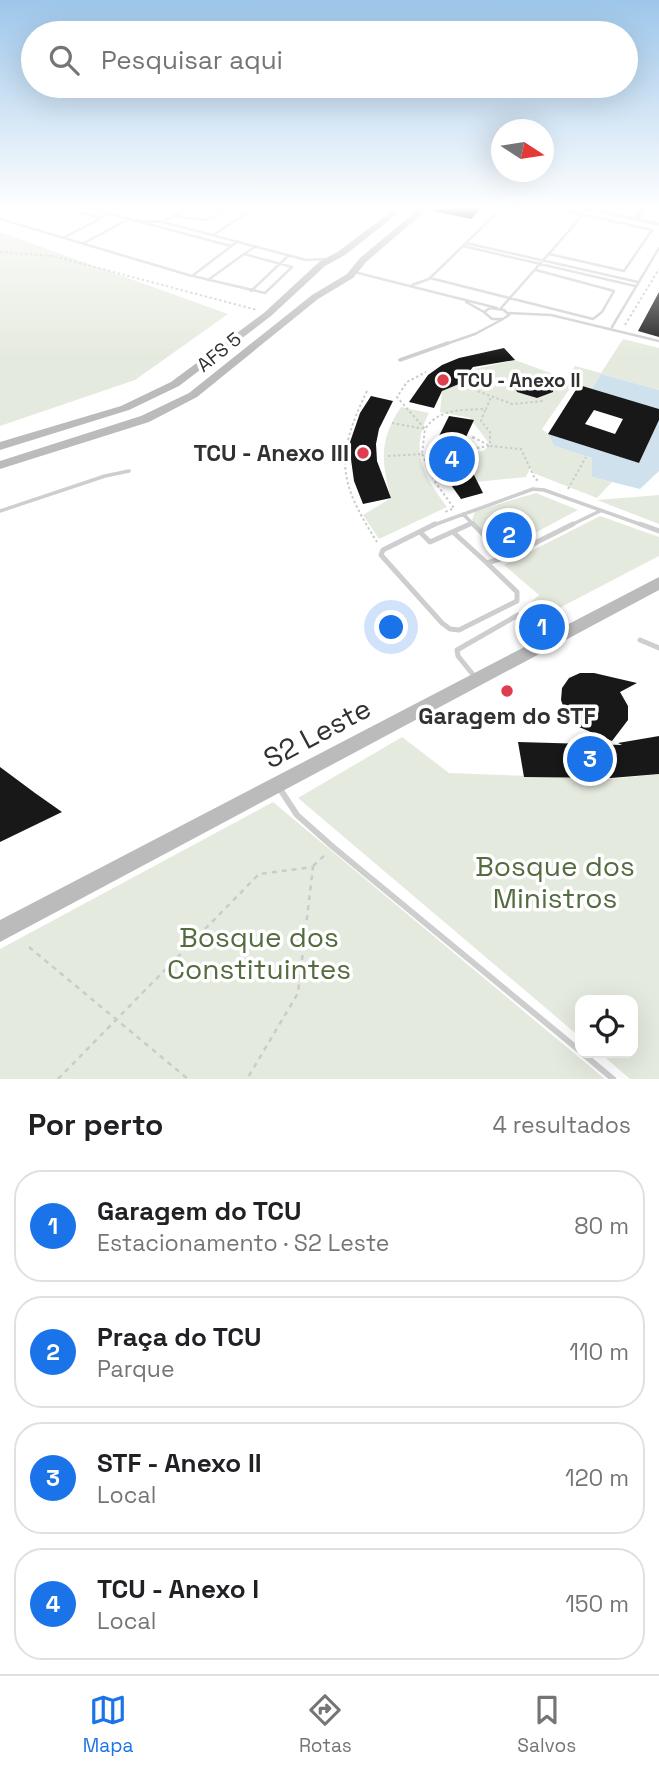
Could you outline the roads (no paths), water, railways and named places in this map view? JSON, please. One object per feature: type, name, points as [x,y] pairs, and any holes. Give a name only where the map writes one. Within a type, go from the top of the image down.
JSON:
[{"type":"main road","name":"AFS 5","points":[[0,446],[96,417],[158,394],[268,314],[315,271],[335,257]]},
{"type":"main road","points":[[359,257],[363,260]]},
{"type":"main road","name":"AFS 5","points":[[0,465],[134,422],[175,405],[212,381],[329,288],[354,272],[366,257]]},
{"type":"main road","points":[[305,281],[313,287],[329,288]]},
{"type":"main road","name":"S2 Leste","points":[[0,931],[659,583]]},
{"type":"lane","points":[[128,257],[265,293],[292,268],[257,257]]},
{"type":"lane","points":[[192,276],[217,257]]},
{"type":"lane","points":[[208,280],[239,257]]},
{"type":"lane","points":[[250,291],[286,257]]},
{"type":"lane","points":[[297,257],[306,260],[327,257]]},
{"type":"lane","points":[[410,286],[424,283],[452,257]]},
{"type":"lane","points":[[521,257],[636,284]]},
{"type":"lane","points":[[475,334],[483,328],[485,314],[490,308],[499,308],[511,299],[546,257]]},
{"type":"lane","points":[[564,257],[624,271],[633,257]]},
{"type":"lane","points":[[612,327],[653,257]]},
{"type":"lane","points":[[306,260],[315,271]]},
{"type":"lane","points":[[430,278],[596,319],[614,291],[536,270]]},
{"type":"lane","points":[[354,272],[499,308],[508,313],[551,315],[612,327],[659,341]]},
{"type":"lane","points":[[456,298],[485,314],[503,319]]},
{"type":"lane","points":[[400,360],[475,334],[508,317],[508,313]]},
{"type":"lane","points":[[0,510],[129,471]]},
{"type":"lane","points":[[453,532],[517,592],[517,601],[468,626],[450,629],[382,555],[383,550],[463,514],[527,490],[539,489],[659,531]]},
{"type":"lane","points":[[487,563],[506,557],[600,510]]},
{"type":"lane","points":[[463,514],[506,557]]},
{"type":"lane","points":[[420,532],[430,542],[473,523]]},
{"type":"lane","points":[[478,679],[458,656],[457,650],[518,615],[528,617],[551,640]]},
{"type":"lane","points":[[640,640],[659,648]]},
{"type":"lane","points":[[277,785],[297,815],[332,847],[575,1047]]},
{"type":"lane","points":[[588,1058],[614,1079]]},
{"type":"water","points":[[601,374],[659,390],[659,409],[592,389]]},
{"type":"water","points":[[659,420],[659,471],[640,489],[592,477],[592,458],[554,446],[548,434],[639,463]]},
{"type":"place","name":"TCU - Anexo II","points":[[443,380]]},
{"type":"place","name":"TCU - Anexo III","points":[[363,453]]},
{"type":"place","name":"TCU - Anexo I","points":[[452,459]]},
{"type":"place","name":"Praça do TCU","points":[[509,535]]},
{"type":"place","name":"Garagem do TCU","points":[[542,627]]},
{"type":"place","name":"Garagem do STF","points":[[507,691]]},
{"type":"place","name":"STF - Anexo II","points":[[590,759]]},
{"type":"park label","name":"Bosque dos Ministros","points":[[555,882]]},
{"type":"park label","name":"Bosque dos Constituintes","points":[[259,953]]}]
